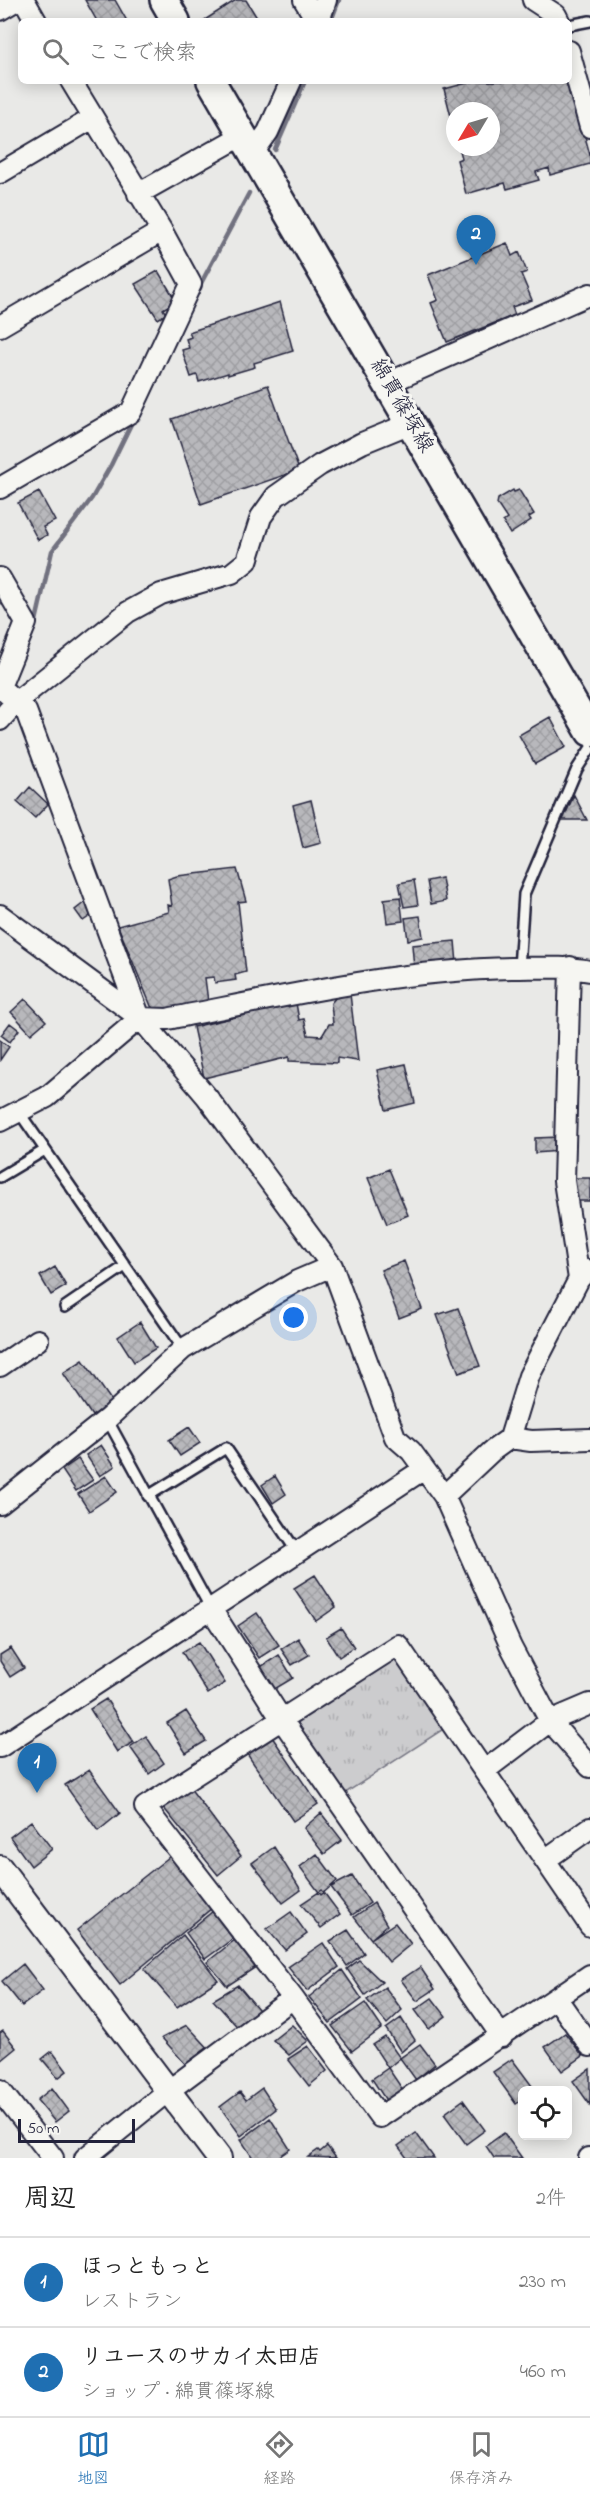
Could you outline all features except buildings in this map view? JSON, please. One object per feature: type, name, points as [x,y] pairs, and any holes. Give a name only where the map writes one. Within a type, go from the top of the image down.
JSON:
[{"type":"main road","points":[[164,0],[174,18]]},
{"type":"main road","name":"綿貫篠塚線","points":[[213,84],[590,732]]},
{"type":"street","points":[[0,10],[17,0]]},
{"type":"street","points":[[24,0],[34,18]]},
{"type":"street","points":[[304,0],[316,18]]},
{"type":"street","points":[[319,18],[327,0]]},
{"type":"street","points":[[533,0],[558,18]]},
{"type":"street","points":[[572,62],[590,127]]},
{"type":"street","points":[[0,488],[131,412],[191,284],[162,231],[73,84]]},
{"type":"street","points":[[138,194],[248,144],[268,132],[290,84]]},
{"type":"street","points":[[0,173],[93,118]]},
{"type":"street","points":[[0,326],[162,231]]},
{"type":"street","points":[[388,383],[590,294]]},
{"type":"street","points":[[0,720],[16,701],[128,612],[161,594],[232,573],[248,561],[261,517],[276,496],[320,465],[362,443],[411,423]]},
{"type":"street","points":[[0,578],[26,623],[0,687],[26,711],[140,1018]]},
{"type":"street","points":[[0,915],[140,1018],[207,1097],[332,1266],[395,1437],[411,1451],[444,1496],[511,1647],[550,1721],[590,1767]]},
{"type":"street","points":[[444,1496],[492,1451],[510,1438],[529,1376],[584,1274],[564,1181],[570,967]]},
{"type":"street","points":[[0,1121],[47,1096],[140,1018],[167,1019],[338,986],[475,969],[570,967],[590,971]]},
{"type":"street","points":[[0,1504],[107,1419],[183,1349],[297,1281],[332,1266]]},
{"type":"street","points":[[0,1366],[38,1340]]},
{"type":"street","points":[[510,1438],[531,1441],[590,1439]]},
{"type":"street","points":[[0,1747],[424,1469]]},
{"type":"street","points":[[211,1610],[282,1720],[502,2037]]},
{"type":"street","points":[[590,1926],[398,1645],[145,1807],[293,1998],[380,2117],[502,2037],[590,1975]]},
{"type":"street","points":[[484,1771],[550,1721],[590,1704]]},
{"type":"street","points":[[545,1860],[590,1828]]},
{"type":"street","points":[[0,1868],[219,2158]]},
{"type":"street","points":[[85,2158],[168,2091],[293,1998]]},
{"type":"street","points":[[557,1999],[590,2046]]},
{"type":"street","points":[[0,2090],[52,2158]]},
{"type":"lane","points":[[572,24],[590,21]]},
{"type":"lane","points":[[519,968],[524,894],[577,770],[590,749]]},
{"type":"lane","points":[[19,1112],[183,1349]]},
{"type":"lane","points":[[0,1177],[45,1150]]},
{"type":"lane","points":[[65,1307],[125,1266]]},
{"type":"lane","points":[[107,1419],[211,1610]]},
{"type":"lane","points":[[148,1496],[226,1448],[297,1552]]},
{"type":"green space","points":[[400,1654],[448,1726],[344,1794],[292,1720]]},
{"type":"waterway","points":[[332,18],[339,0]]},
{"type":"waterway","points":[[275,150],[304,84]]},
{"type":"waterway","points":[[199,287],[249,193]]},
{"type":"waterway","points":[[31,625],[36,621],[52,551],[92,498],[134,418]]},
{"type":"place","name":"リユースのサカイ太田店","points":[[476,265]]},
{"type":"place","name":"ほっともっと","points":[[37,1793]]}]
